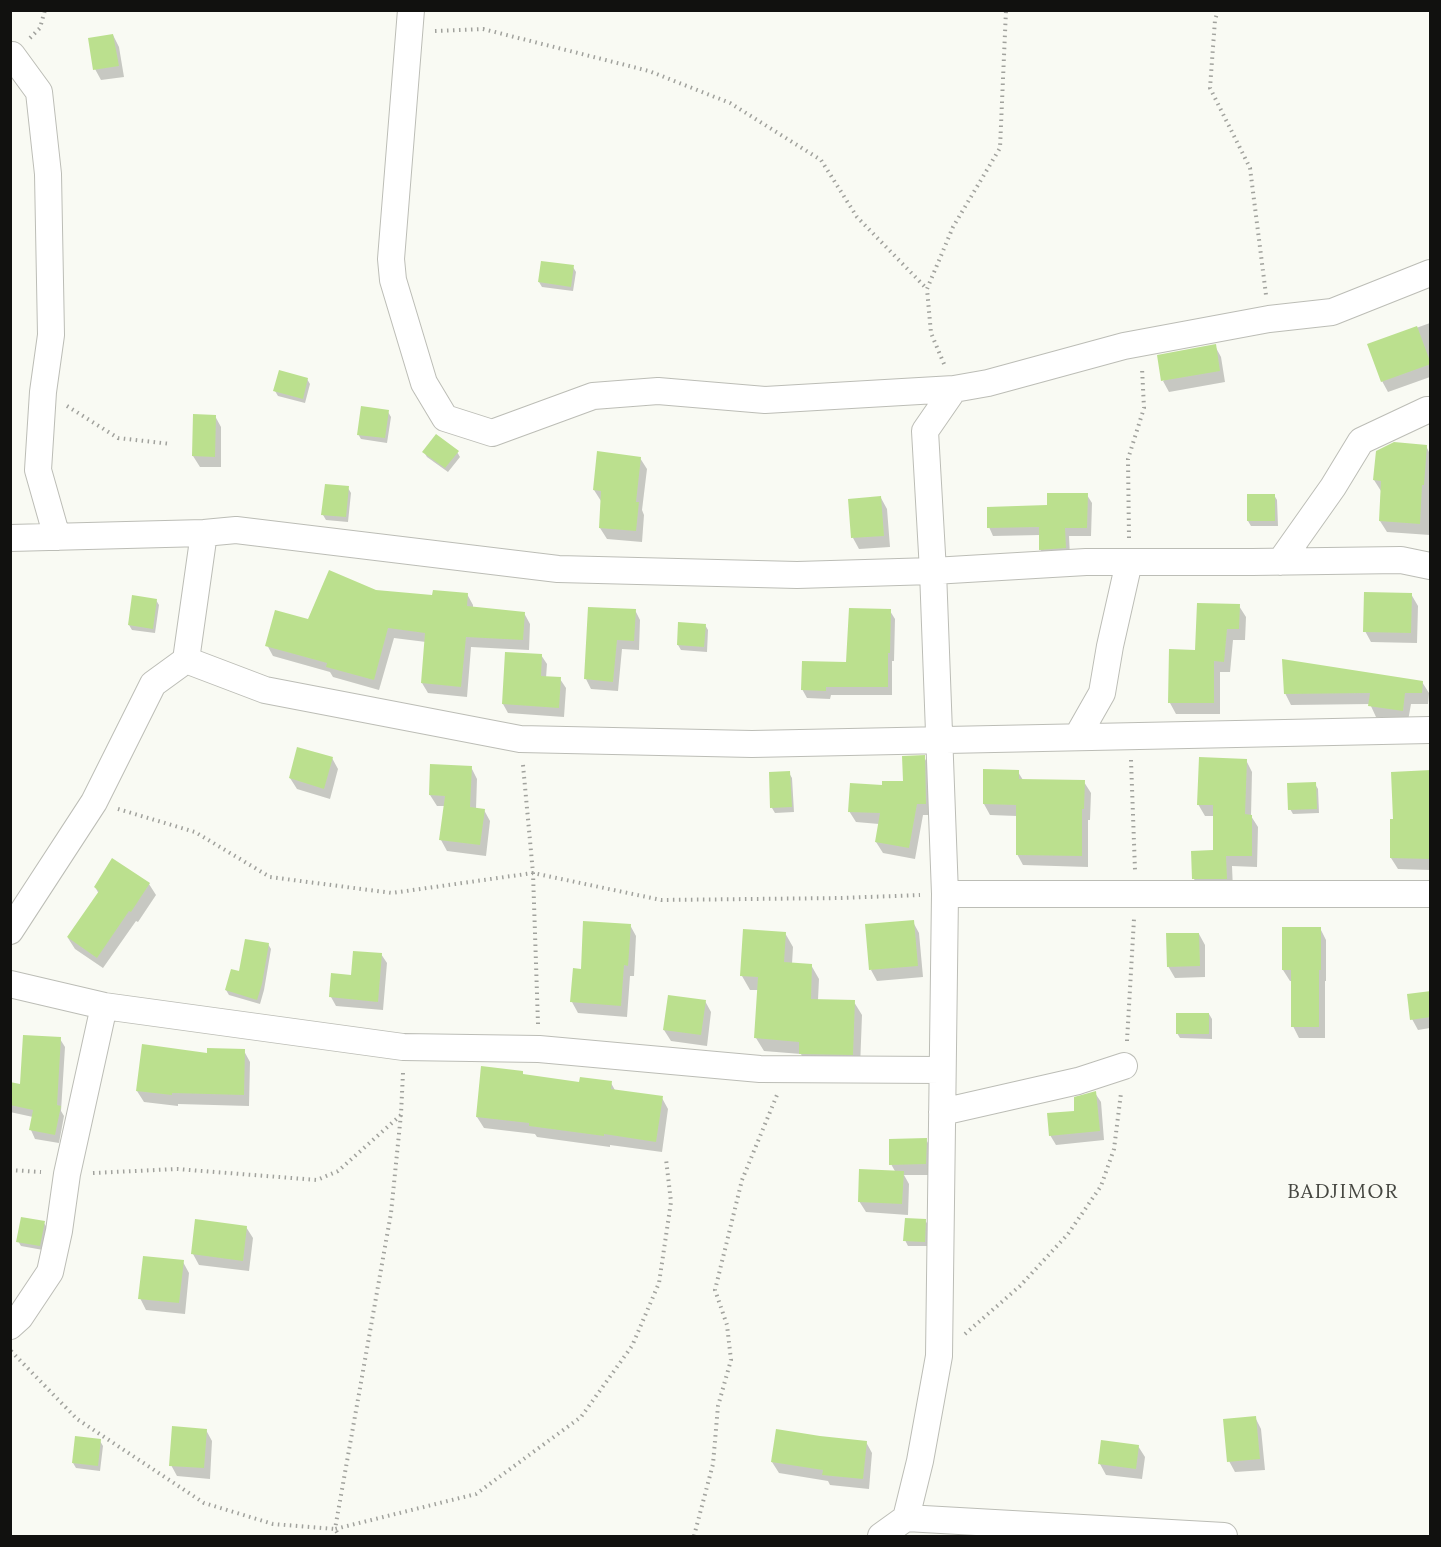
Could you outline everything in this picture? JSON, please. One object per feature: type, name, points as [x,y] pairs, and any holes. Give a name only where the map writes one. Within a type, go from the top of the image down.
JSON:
[{"type":"street","points":[[411,22],[391,259],[393,280],[424,383],[446,418],[492,433],[593,396],[658,391],[765,400],[954,389],[988,383],[1124,346],[1269,320],[1332,312],[1431,273]]},
{"type":"street","points":[[10,55],[39,92],[48,174],[51,335],[43,392],[38,470],[57,537]]},
{"type":"street","points":[[906,1518],[920,1461],[939,1356],[945,894],[933,571],[925,431],[954,389]]},
{"type":"street","points":[[1280,562],[1333,487],[1360,441],[1431,411]]},
{"type":"street","points":[[10,538],[204,533],[236,530],[558,569],[796,575],[933,571],[1086,562],[1401,560],[1431,566]]},
{"type":"street","points":[[10,931],[94,802],[153,684],[186,660],[204,533]]},
{"type":"street","points":[[1077,737],[1102,693],[1129,562]]},
{"type":"street","points":[[186,660],[265,690],[520,739],[752,744],[1431,730]]},
{"type":"street","points":[[945,894],[1431,894]]},
{"type":"street","points":[[10,984],[104,1006],[403,1047],[539,1049],[760,1069],[942,1071]]},
{"type":"street","points":[[10,1326],[20,1317],[50,1272],[59,1231],[67,1174],[104,1006]]},
{"type":"street","points":[[942,1112],[1078,1081],[1124,1066]]},
{"type":"street","points":[[881,1536],[906,1518],[1224,1536]]},
{"type":"path","points":[[954,389],[931,333],[927,289],[953,227],[1000,148],[1006,10]]},
{"type":"path","points":[[1218,10],[1215,20],[1210,88],[1250,168],[1269,320]]},
{"type":"path","points":[[411,22],[483,29],[650,71],[730,103],[822,160],[857,217],[927,289]]},
{"type":"path","points":[[1129,562],[1128,459],[1144,408],[1141,343]]},
{"type":"path","points":[[43,392],[118,438],[171,444]]},
{"type":"path","points":[[520,739],[533,873],[539,1049]]},
{"type":"path","points":[[94,802],[195,832],[270,877],[392,893],[533,873],[661,900],[842,898],[945,894]]},
{"type":"path","points":[[339,1536],[335,1529],[391,1213],[401,1114],[403,1047]]},
{"type":"path","points":[[694,1536],[713,1464],[718,1406],[731,1360],[727,1325],[715,1290],[742,1180],[788,1070]]},
{"type":"path","points":[[10,1170],[67,1174],[177,1169],[317,1180],[338,1171],[401,1114]]},
{"type":"path","points":[[10,1350],[77,1419],[204,1503],[273,1524],[335,1529],[476,1494],[581,1417],[632,1346],[659,1283],[671,1202],[666,1159]]},
{"type":"building","points":[[113,34],[119,66],[93,70],[88,38]]},
{"type":"building","points":[[541,261],[574,265],[571,287],[538,282]]},
{"type":"building","points":[[1417,326],[1431,364],[1381,382],[1367,344]]},
{"type":"building","points":[[1216,344],[1220,371],[1161,381],[1157,355]]},
{"type":"building","points":[[279,370],[308,378],[303,399],[273,391]]},
{"type":"building","points":[[361,406],[389,410],[385,438],[357,435]]},
{"type":"building","points":[[193,414],[216,415],[215,457],[192,456]]},
{"type":"building","points":[[436,434],[459,451],[445,468],[422,452]]},
{"type":"building","points":[[1394,442],[1427,445],[1420,524],[1379,521],[1381,481],[1373,480],[1376,451]]},
{"type":"building","points":[[597,451],[641,457],[636,502],[639,502],[636,531],[599,528],[601,491],[593,490]]},
{"type":"building","points":[[325,484],[349,486],[346,517],[321,515]]},
{"type":"building","points":[[1047,493],[1088,493],[1087,528],[1065,528],[1066,548],[1039,550],[1039,527],[987,528],[987,507],[1047,505]]},
{"type":"building","points":[[1247,494],[1275,494],[1275,521],[1247,521]]},
{"type":"building","points":[[881,496],[884,536],[851,538],[848,499]]},
{"type":"building","points":[[329,570],[376,590],[432,595],[433,590],[468,593],[467,606],[525,612],[523,640],[466,637],[461,687],[421,683],[425,633],[388,628],[374,680],[326,667],[327,663],[265,646],[275,610],[308,619]]},
{"type":"building","points":[[1364,592],[1412,593],[1411,633],[1363,632]]},
{"type":"building","points":[[132,595],[157,599],[153,629],[128,625]]},
{"type":"building","points":[[1197,603],[1240,604],[1239,629],[1227,629],[1224,662],[1214,661],[1214,703],[1168,703],[1169,649],[1195,650]]},
{"type":"building","points":[[588,607],[636,609],[634,641],[617,640],[613,682],[584,679]]},
{"type":"building","points":[[849,608],[891,609],[888,687],[826,687],[826,691],[801,690],[802,661],[846,662]]},
{"type":"building","points":[[678,622],[706,624],[704,647],[677,645]]},
{"type":"building","points":[[505,652],[542,654],[541,676],[561,677],[559,708],[502,704]]},
{"type":"building","points":[[1282,659],[1423,681],[1422,693],[1405,693],[1403,711],[1368,706],[1370,693],[1284,694]]},
{"type":"building","points":[[297,747],[333,757],[324,789],[289,778]]},
{"type":"building","points":[[925,755],[926,804],[917,804],[909,848],[875,842],[880,813],[848,812],[850,783],[882,785],[882,781],[903,781],[902,756]]},
{"type":"building","points":[[1199,757],[1247,759],[1245,814],[1252,815],[1252,856],[1226,856],[1227,879],[1192,879],[1191,851],[1213,850],[1213,805],[1197,805]]},
{"type":"building","points":[[430,764],[472,766],[470,807],[485,809],[480,845],[439,840],[445,796],[429,795]]},
{"type":"building","points":[[983,769],[1019,770],[1019,779],[1085,780],[1084,809],[1082,809],[1082,856],[1016,855],[1016,805],[983,804]]},
{"type":"building","points":[[1431,770],[1431,859],[1390,858],[1390,819],[1393,819],[1391,772]]},
{"type":"building","points":[[790,771],[792,807],[770,808],[769,772]]},
{"type":"building","points":[[1316,782],[1317,809],[1288,810],[1287,783]]},
{"type":"building","points":[[112,858],[150,883],[97,958],[67,937],[99,891],[94,887]]},
{"type":"building","points":[[914,920],[918,966],[869,970],[865,924]]},
{"type":"building","points":[[583,921],[631,924],[628,966],[624,965],[621,1006],[570,1002],[573,968],[581,969]]},
{"type":"building","points":[[1282,927],[1321,927],[1319,1027],[1291,1027],[1291,970],[1282,970]]},
{"type":"building","points":[[743,929],[786,932],[784,962],[812,964],[811,999],[855,1000],[853,1055],[799,1054],[799,1042],[754,1038],[758,977],[740,976]]},
{"type":"building","points":[[1166,933],[1199,933],[1200,966],[1167,967]]},
{"type":"building","points":[[245,939],[269,943],[257,1000],[225,990],[231,969],[239,971]]},
{"type":"building","points":[[353,951],[382,953],[378,1002],[329,997],[331,973],[351,975]]},
{"type":"building","points":[[1431,991],[1431,1017],[1410,1020],[1407,994]]},
{"type":"building","points":[[668,995],[706,1000],[701,1035],[663,1030]]},
{"type":"building","points":[[1176,1013],[1209,1013],[1209,1034],[1176,1034]]},
{"type":"building","points":[[23,1035],[61,1037],[57,1105],[61,1106],[55,1135],[29,1130],[33,1110],[10,1105],[10,1082],[20,1084]]},
{"type":"building","points":[[142,1044],[207,1053],[207,1048],[245,1049],[244,1095],[172,1093],[172,1095],[136,1091]]},
{"type":"building","points":[[481,1066],[523,1071],[523,1074],[579,1082],[580,1077],[612,1081],[611,1089],[663,1096],[656,1142],[476,1117]]},
{"type":"building","points":[[1096,1091],[1100,1131],[1049,1136],[1047,1113],[1074,1111],[1074,1097]]},
{"type":"building","points":[[927,1138],[926,1164],[889,1165],[889,1139]]},
{"type":"building","points":[[859,1169],[904,1171],[902,1204],[858,1202]]},
{"type":"building","points":[[21,1217],[45,1221],[40,1246],[16,1242]]},
{"type":"building","points":[[905,1218],[926,1219],[925,1242],[903,1241]]},
{"type":"building","points":[[195,1219],[247,1226],[243,1261],[191,1254]]},
{"type":"building","points":[[143,1256],[184,1260],[179,1303],[138,1299]]},
{"type":"building","points":[[1256,1416],[1260,1459],[1227,1462],[1223,1419]]},
{"type":"building","points":[[172,1426],[207,1429],[204,1468],[169,1466]]},
{"type":"building","points":[[776,1429],[867,1441],[863,1479],[822,1475],[823,1470],[771,1462]]},
{"type":"building","points":[[75,1436],[101,1439],[98,1466],[72,1463]]},
{"type":"building","points":[[1101,1440],[1139,1445],[1136,1469],[1098,1464]]},
{"type":"district","name":"BADJIMOR","points":[[1343,1192]]}]
